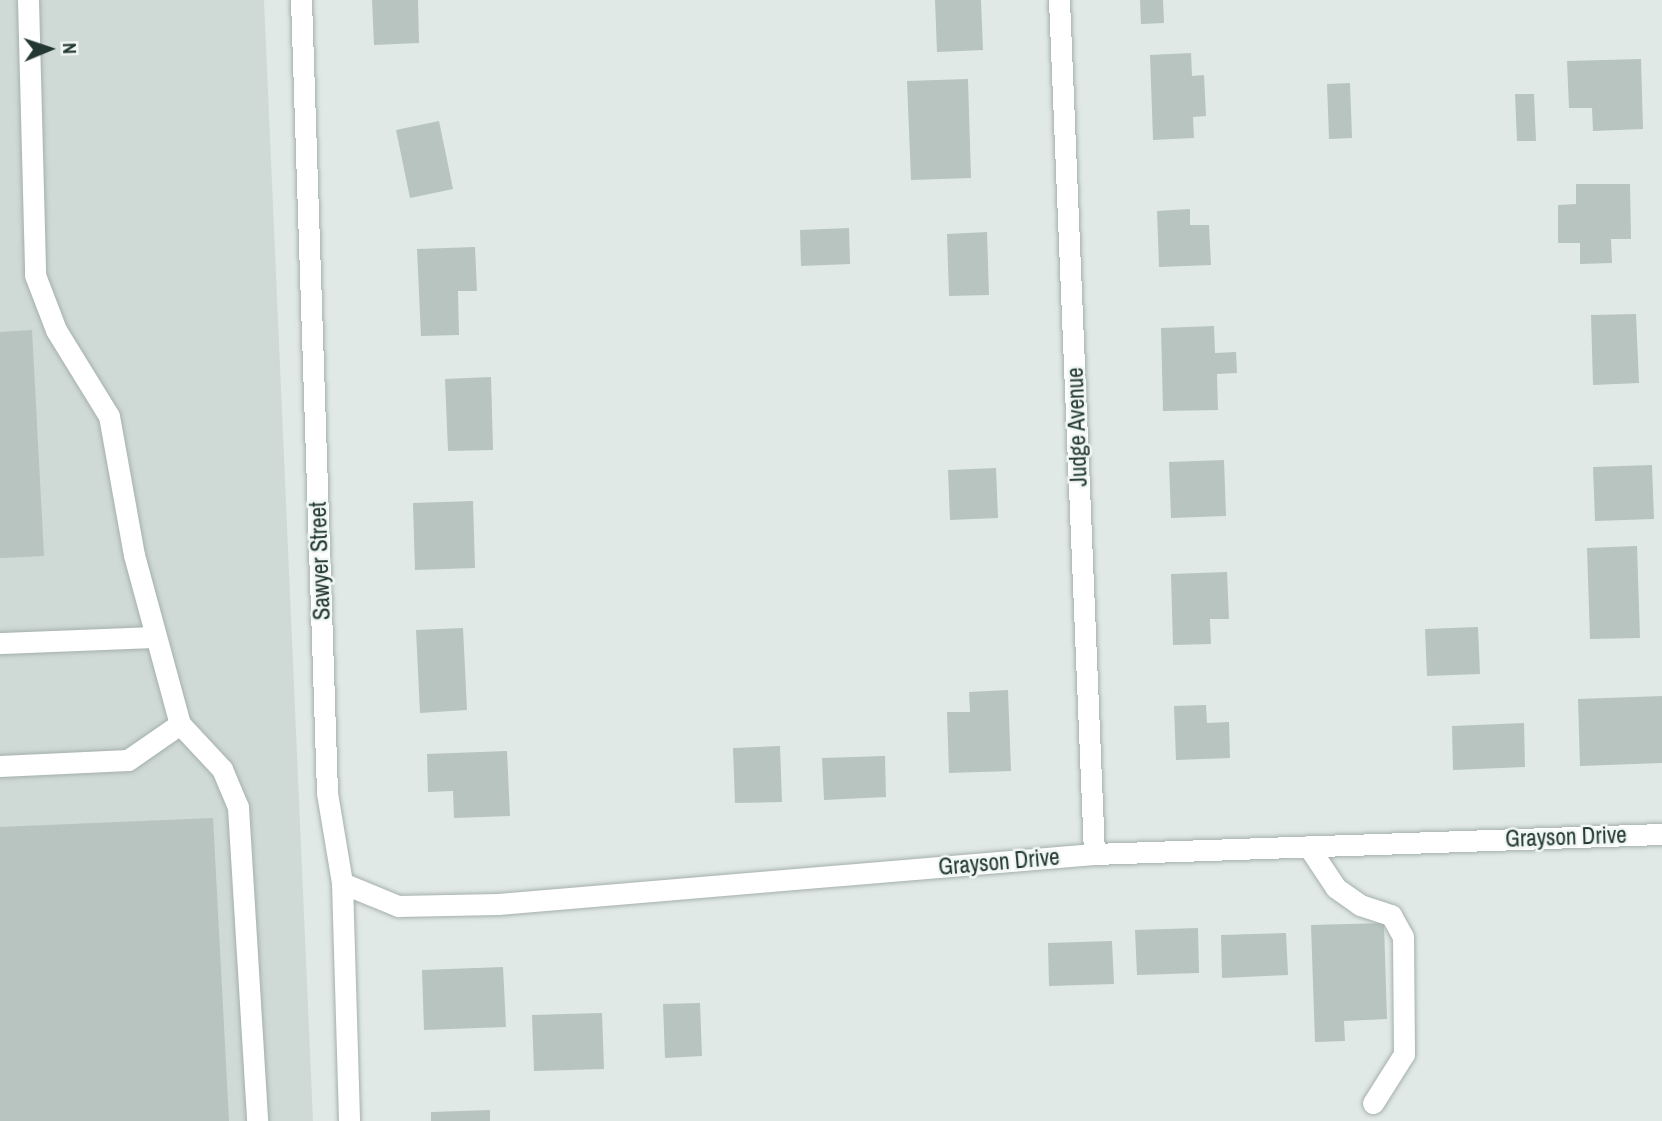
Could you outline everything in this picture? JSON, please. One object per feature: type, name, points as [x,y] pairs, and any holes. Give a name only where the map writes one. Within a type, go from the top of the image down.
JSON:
[{"type":"street","points":[[28,0],[35,275],[56,330],[109,416],[156,636],[180,724],[222,769],[238,807],[257,1121]]},
{"type":"street","name":"Sawyer Street","points":[[301,0],[327,793],[342,883],[349,1121]]},
{"type":"street","name":"Judge Avenue","points":[[1059,0],[1094,854]]},
{"type":"street","points":[[0,643],[156,636]]},
{"type":"street","points":[[0,766],[128,760],[180,724]]},
{"type":"street","name":"Grayson Drive","points":[[342,883],[398,906],[498,904],[1094,854],[1662,834]]},
{"type":"street","points":[[1308,846],[1336,888],[1360,905],[1391,915],[1403,937],[1405,1054],[1373,1103]]},
{"type":"shaded area","points":[[0,0],[264,0],[313,1121],[0,1121]]},
{"type":"building","points":[[372,0],[418,0],[419,43],[374,45]]},
{"type":"building","points":[[935,0],[981,0],[983,50],[937,52]]},
{"type":"building","points":[[1140,0],[1163,0],[1164,23],[1141,24]]},
{"type":"building","points":[[1191,53],[1192,76],[1204,75],[1206,116],[1193,117],[1194,138],[1153,140],[1150,55]]},
{"type":"building","points":[[1641,59],[1643,129],[1593,131],[1592,108],[1569,108],[1567,61]]},
{"type":"building","points":[[968,79],[971,178],[911,180],[907,81]]},
{"type":"building","points":[[1350,83],[1352,138],[1329,139],[1327,84]]},
{"type":"building","points":[[1515,94],[1534,94],[1536,141],[1517,141]]},
{"type":"building","points":[[439,121],[453,189],[410,198],[396,130]]},
{"type":"building","points":[[1576,184],[1630,184],[1631,239],[1611,239],[1612,263],[1580,264],[1580,243],[1558,243],[1558,205],[1576,204]]},
{"type":"building","points":[[1190,209],[1190,225],[1209,225],[1211,265],[1159,267],[1157,211]]},
{"type":"building","points":[[849,228],[850,264],[801,266],[800,230]]},
{"type":"building","points":[[987,232],[989,295],[949,296],[947,234]]},
{"type":"building","points":[[475,247],[477,291],[458,291],[459,335],[421,336],[417,249]]},
{"type":"building","points":[[1636,314],[1639,383],[1593,385],[1591,315]]},
{"type":"building","points":[[1214,326],[1215,353],[1236,352],[1237,373],[1217,374],[1218,410],[1163,411],[1161,328]]},
{"type":"building","points":[[32,330],[44,556],[0,558],[0,332]]},
{"type":"building","points":[[491,377],[493,450],[448,451],[445,379]]},
{"type":"building","points":[[1224,460],[1226,516],[1171,518],[1169,462]]},
{"type":"building","points":[[1652,465],[1654,519],[1595,521],[1593,467]]},
{"type":"building","points":[[996,468],[998,518],[950,520],[948,470]]},
{"type":"building","points":[[473,501],[475,568],[415,570],[413,503]]},
{"type":"building","points":[[1637,546],[1640,638],[1590,639],[1587,548]]},
{"type":"building","points":[[1227,572],[1229,619],[1210,619],[1211,644],[1173,645],[1171,574]]},
{"type":"building","points":[[1478,627],[1480,674],[1427,676],[1425,629]]},
{"type":"building","points":[[463,628],[467,710],[420,713],[416,630]]},
{"type":"building","points":[[1008,690],[1011,771],[949,773],[947,712],[970,712],[969,692]]},
{"type":"building","points":[[1662,696],[1662,763],[1580,766],[1578,699]]},
{"type":"building","points":[[1206,705],[1207,723],[1229,722],[1230,758],[1176,760],[1174,706]]},
{"type":"building","points":[[1524,723],[1525,767],[1453,770],[1452,726]]},
{"type":"building","points":[[780,746],[782,802],[735,803],[733,748]]},
{"type":"building","points":[[507,751],[510,816],[454,818],[453,791],[428,792],[427,754]]},
{"type":"building","points":[[885,756],[886,797],[824,800],[822,758]]},
{"type":"building","points":[[213,818],[229,1121],[0,1121],[0,827]]},
{"type":"building","points":[[1384,923],[1387,1019],[1344,1021],[1345,1041],[1315,1042],[1311,925]]},
{"type":"building","points":[[1198,928],[1199,973],[1137,975],[1135,930]]},
{"type":"building","points":[[1286,933],[1288,975],[1222,978],[1221,935]]},
{"type":"building","points":[[1112,941],[1114,984],[1049,986],[1048,943]]},
{"type":"building","points":[[503,967],[506,1027],[424,1030],[422,970]]},
{"type":"building","points":[[700,1003],[702,1056],[665,1058],[663,1004]]},
{"type":"building","points":[[602,1013],[604,1069],[534,1071],[532,1015]]},
{"type":"building","points":[[490,1110],[490,1121],[431,1121],[431,1112]]}]
